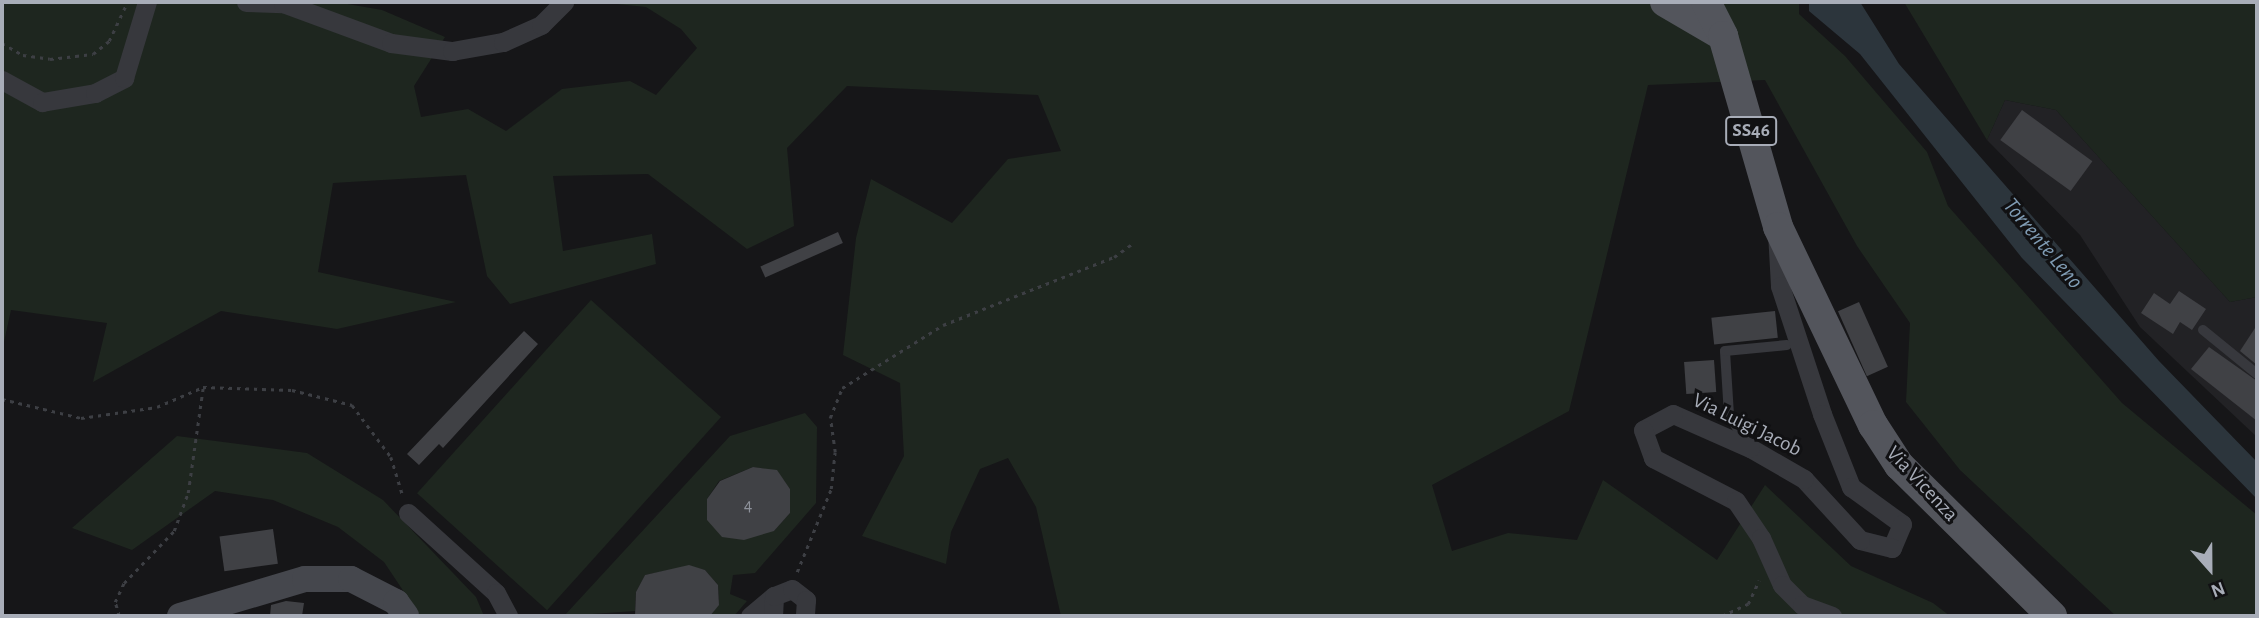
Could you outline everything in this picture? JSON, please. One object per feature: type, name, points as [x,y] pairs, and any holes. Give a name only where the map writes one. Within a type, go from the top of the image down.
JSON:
[{"type":"main road","points":[[1665,2],[1724,36]]},
{"type":"main road","name":"SS46","points":[[1706,2],[1724,36],[1778,227]]},
{"type":"main road","name":"Via Vicenza","points":[[1778,227],[1885,447],[2052,616]]},
{"type":"main road","points":[[180,616],[305,579],[351,579],[396,602],[406,616]]},
{"type":"street","points":[[2,80],[42,102],[95,93],[124,78],[147,2]]},
{"type":"street","points":[[246,2],[283,3],[391,43],[452,51],[528,31],[564,2]]},
{"type":"street","name":"Via Luigi Jacob","points":[[1778,227],[1780,286],[1822,414],[1851,487],[1902,524],[1892,548],[1860,540],[1804,479],[1750,448],[1673,414],[1643,430],[1653,458],[1735,501],[1761,538],[1782,585],[1802,605],[1832,616]]},
{"type":"street","points":[[408,513],[496,593],[508,616]]},
{"type":"street","points":[[750,616],[780,593],[803,595],[805,616]]},
{"type":"street","points":[[773,616],[780,593]]},
{"type":"lane","points":[[2203,330],[2257,374]]},
{"type":"lane","points":[[1750,448],[1729,415],[1725,351],[1787,345]]},
{"type":"path","points":[[2,43],[23,55],[50,59],[93,54],[109,41],[125,4],[134,2]]},
{"type":"path","points":[[780,593],[820,525],[831,489],[835,452],[830,418],[842,388],[943,325],[1114,257],[1133,243]]},
{"type":"path","points":[[2,398],[51,413],[102,417],[158,408],[203,387],[292,390],[352,405],[391,457],[408,513]]},
{"type":"path","points":[[119,616],[115,602],[124,583],[174,531],[188,493],[203,387]]},
{"type":"path","points":[[1723,616],[1748,604],[1760,577]]},
{"type":"shaded area","points":[[2,2],[336,2],[382,10],[445,37],[414,86],[421,117],[468,109],[506,131],[562,89],[630,81],[656,95],[697,48],[681,29],[646,7],[597,2],[1799,2],[1799,14],[1845,56],[1927,152],[1948,206],[2122,403],[2257,515],[2257,616],[2116,616],[1960,470],[1906,402],[1910,323],[1857,246],[1765,80],[1648,85],[1569,411],[1432,485],[1452,551],[1508,533],[1577,540],[1603,480],[1717,560],[1765,485],[1851,566],[1933,603],[1950,616],[1061,616],[1036,507],[1008,458],[980,469],[951,532],[946,564],[862,536],[904,456],[900,383],[843,355],[856,238],[871,179],[952,223],[1008,159],[1061,151],[1038,95],[847,86],[787,148],[794,226],[747,249],[648,174],[553,176],[563,251],[652,234],[656,264],[510,304],[487,276],[466,175],[333,183],[318,272],[456,302],[337,329],[221,311],[93,382],[107,323],[11,310],[2,351]]},
{"type":"shaded area","points":[[1904,2],[2257,2],[2257,297],[2230,302],[2056,110],[2005,100],[1987,140]]},
{"type":"shaded area","points":[[2005,100],[2056,110],[2230,302],[2257,297],[2257,437],[2140,327],[2080,235],[1987,140]]},
{"type":"shaded area","points":[[591,300],[721,417],[547,610],[417,493]]},
{"type":"shaded area","points":[[805,413],[817,427],[816,503],[755,573],[733,575],[730,594],[747,601],[734,616],[710,616],[719,604],[718,585],[705,570],[689,566],[645,575],[636,592],[635,611],[564,616],[730,436]],"holes":[[[753,467],[777,471],[790,489],[790,513],[774,531],[707,520],[707,499],[719,481]]]},
{"type":"shaded area","points":[[177,436],[307,453],[383,500],[476,597],[484,616],[420,616],[384,562],[338,527],[273,500],[215,491],[132,550],[72,528]]},
{"type":"water","name":"Torrente Leno","points":[[1809,2],[1860,2],[1899,64],[2159,361],[2257,462],[2257,499],[2022,258],[1860,54],[1809,11]]},
{"type":"building","points":[[2022,110],[2092,161],[2071,191],[2000,140]]},
{"type":"building","points":[[838,232],[843,243],[765,278],[760,267]]},
{"type":"building","points":[[2179,291],[2206,309],[2192,330],[2180,322],[2173,334],[2141,313],[2154,293],[2170,304]]},
{"type":"building","points":[[1859,302],[1888,367],[1867,376],[1838,311]]},
{"type":"building","points":[[1775,311],[1778,338],[1714,345],[1711,318]]},
{"type":"building","points":[[2257,325],[2257,365],[2240,351]]},
{"type":"building","points":[[524,331],[538,344],[443,448],[439,444],[419,465],[407,454]]},
{"type":"building","points":[[2209,347],[2257,381],[2257,421],[2191,369]]},
{"type":"building","points":[[1714,360],[1716,392],[1686,394],[1684,362]]},
{"type":"building","points":[[753,467],[777,470],[790,489],[790,513],[774,531],[744,540],[722,537],[707,520],[707,499],[720,481]]},
{"type":"building","points":[[273,529],[278,564],[224,571],[220,537]]},
{"type":"building","points":[[689,565],[705,570],[718,585],[719,605],[710,616],[635,616],[636,592],[645,575]]},
{"type":"building","points":[[286,601],[304,603],[302,616],[270,616],[271,605]]}]
